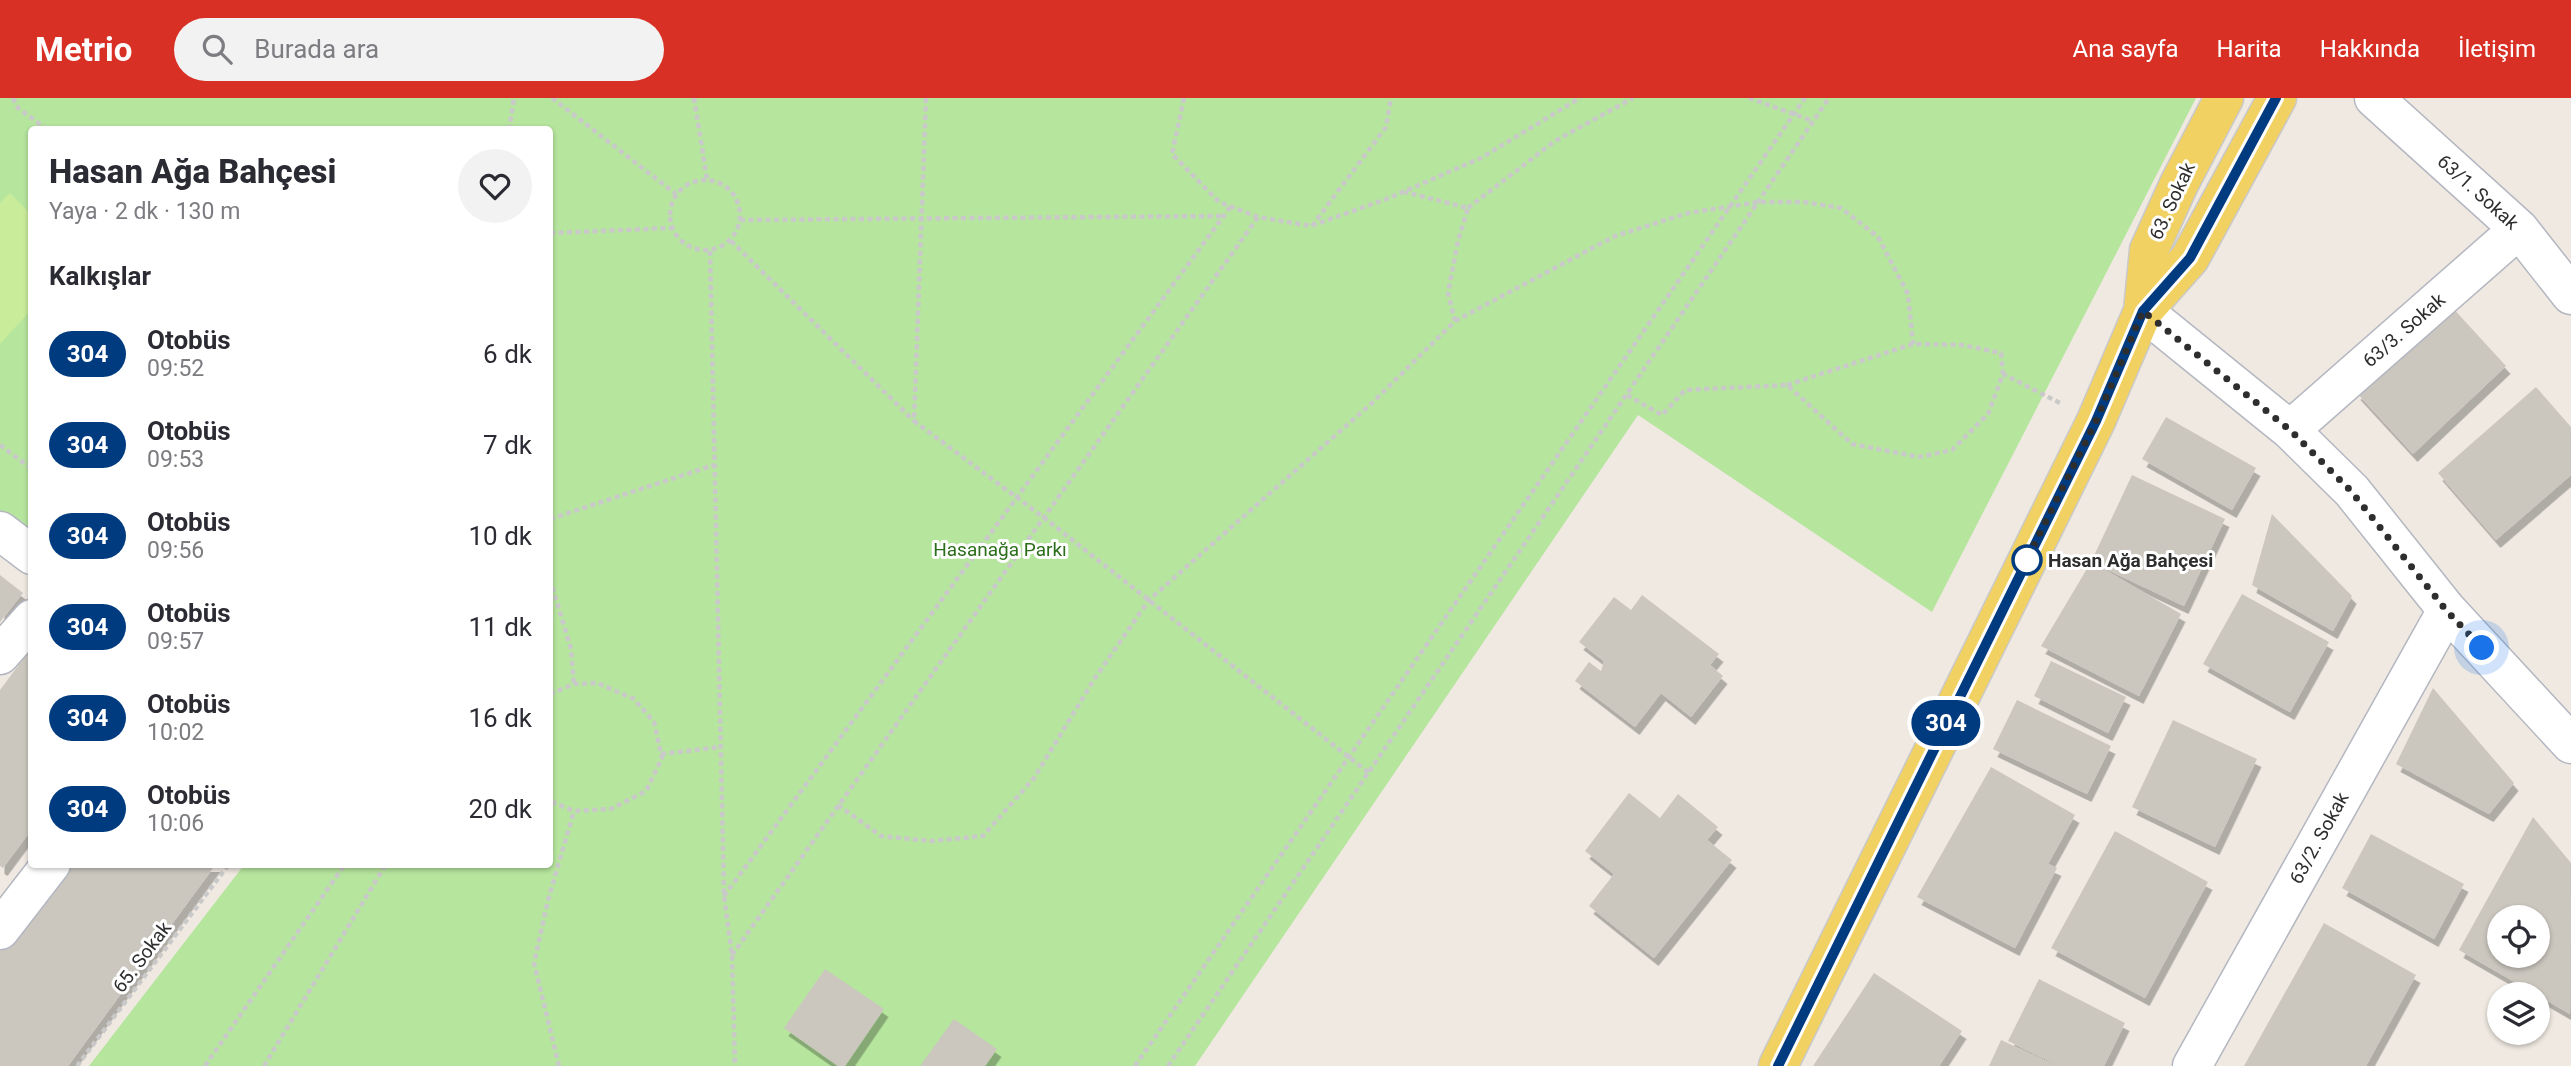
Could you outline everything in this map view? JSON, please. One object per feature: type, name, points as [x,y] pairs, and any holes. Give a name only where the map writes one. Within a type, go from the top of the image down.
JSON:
[{"type":"main road","name":"63. Sokak","points":[[1780,1065],[2096,421],[2143,311],[2149,250],[2179,184],[2224,98]]},
{"type":"main road","points":[[2143,311],[2190,258],[2277,98]]},
{"type":"street","name":"63/1. Sokak","points":[[2374,98],[2519,229],[2571,295]]},
{"type":"street","name":"63/3. Sokak","points":[[2290,430],[2519,229]]},
{"type":"street","points":[[2143,311],[2290,430],[2351,491],[2446,610],[2571,744]]},
{"type":"street","points":[[0,531],[28,552]]},
{"type":"street","name":"63/2. Sokak","points":[[2192,1066],[2446,610]]},
{"type":"street","points":[[0,654],[28,623]]},
{"type":"street","points":[[0,930],[48,868]]},
{"type":"path","points":[[13,98],[18,108],[43,126]]},
{"type":"path","points":[[510,126],[514,98]]},
{"type":"path","points":[[552,98],[676,194]]},
{"type":"path","points":[[694,98],[707,179]]},
{"type":"path","points":[[914,421],[926,98]]},
{"type":"path","points":[[1184,98],[1172,154],[1219,202],[1258,217],[1311,226],[1405,192],[1481,158],[1580,98]]},
{"type":"path","points":[[1311,226],[1387,127],[1391,98]]},
{"type":"path","points":[[1455,321],[1448,293],[1458,241],[1468,208],[1555,141],[1633,98]]},
{"type":"path","points":[[1749,98],[1813,121]]},
{"type":"path","points":[[1135,1066],[1805,98]]},
{"type":"path","points":[[1168,1066],[1829,98]]},
{"type":"path","points":[[707,179],[728,188],[736,197],[740,220],[731,241],[709,251],[698,251],[678,239],[669,217],[676,194],[695,181],[707,179]]},
{"type":"path","points":[[1405,192],[1468,208]]},
{"type":"path","points":[[838,805],[881,836],[930,841],[983,836],[1034,778],[1095,678],[1149,600],[1372,403],[1455,321],[1615,236],[1688,213],[1759,202],[1804,202],[1840,208],[1878,237],[1908,294],[1913,344]]},
{"type":"path","points":[[724,896],[1231,206]]},
{"type":"path","points":[[740,220],[1224,216]]},
{"type":"path","points":[[732,955],[1258,217]]},
{"type":"path","points":[[553,233],[672,228]]},
{"type":"path","points":[[731,241],[914,421],[1043,517],[1369,774]]},
{"type":"path","points":[[709,251],[724,896],[732,955],[735,1066]]},
{"type":"path","points":[[1627,395],[1662,415],[1685,390],[1787,386],[1913,344],[1962,345],[2001,353],[2003,374],[1988,414],[1952,450],[1919,457],[1852,444],[1787,386]]},
{"type":"path","points":[[2003,374],[2096,421]]},
{"type":"path","points":[[1,446],[28,466]]},
{"type":"path","points":[[553,518],[714,465]]},
{"type":"path","points":[[553,589],[571,649],[574,684]]},
{"type":"path","points":[[553,693],[574,684],[597,683],[634,699],[654,722],[662,758],[646,791],[611,808],[574,811],[553,802]]},
{"type":"path","points":[[661,754],[721,747]]},
{"type":"path","points":[[559,1066],[534,963],[548,900],[574,811]]},
{"type":"path","name":"65. Sokak","points":[[77,1066],[226,868]]},
{"type":"path","points":[[205,1066],[342,868]]},
{"type":"path","points":[[264,1066],[384,868]]},
{"type":"green space","name":"Hasanağa Parkı","points":[[0,98],[2196,98],[1932,612],[1638,415],[1195,1066],[89,1066],[242,868],[553,868],[553,126],[28,126],[28,537],[0,515]]},
{"type":"green space","points":[[10,193],[28,211],[28,313],[0,344],[0,203]]},
{"type":"building","points":[[2450,305],[2506,366],[2413,454],[2356,392]]},
{"type":"building","points":[[2536,387],[2571,427],[2571,475],[2496,540],[2438,473]]},
{"type":"building","points":[[2166,417],[2256,468],[2232,510],[2142,459]]},
{"type":"building","points":[[2132,475],[2225,519],[2184,606],[2095,564],[2181,614],[2139,696],[2041,646],[2091,562]]},
{"type":"building","points":[[2272,514],[2352,596],[2333,631],[2252,585]]},
{"type":"building","points":[[0,575],[23,593],[0,622]]},
{"type":"building","points":[[2242,594],[2329,642],[2290,712],[2203,664]]},
{"type":"building","points":[[1642,595],[1719,654],[1710,665],[1723,676],[1691,717],[1661,693],[1635,727],[1575,681],[1589,662],[1601,671],[1604,661],[1579,642],[1614,597],[1631,610]]},
{"type":"building","points":[[28,652],[28,834],[3,868],[0,866],[0,690]]},
{"type":"building","points":[[2051,661],[2126,697],[2108,733],[2034,696]]},
{"type":"building","points":[[2433,688],[2514,783],[2489,814],[2396,764]]},
{"type":"building","points":[[2017,700],[2111,746],[2087,794],[1993,749]]},
{"type":"building","points":[[2173,720],[2257,759],[2215,847],[2132,807]]},
{"type":"building","points":[[1991,767],[2075,815],[2048,864],[2057,868],[2015,948],[1917,897]]},
{"type":"building","points":[[1629,793],[1660,818],[1678,794],[1718,827],[1707,840],[1732,860],[1654,958],[1589,906],[1614,874],[1585,851]]},
{"type":"building","points":[[2533,817],[2571,863],[2570,1014],[2550,1002],[2550,982],[2514,982],[2490,968],[2550,968],[2550,905],[2487,905],[2487,966],[2459,950]]},
{"type":"building","points":[[2115,831],[2208,882],[2145,998],[2051,948]]},
{"type":"building","points":[[2371,834],[2464,884],[2434,939],[2342,888]]},
{"type":"building","points":[[57,868],[213,868],[68,1066],[0,1066],[0,941]]},
{"type":"building","points":[[2324,923],[2416,975],[2366,1066],[2244,1066]]},
{"type":"building","points":[[825,969],[884,1009],[845,1066],[838,1066],[784,1028]]},
{"type":"building","points":[[1874,973],[1962,1031],[1939,1066],[1813,1066]]},
{"type":"building","points":[[2039,979],[2125,1023],[2104,1066],[2059,1066],[2008,1041]]},
{"type":"building","points":[[954,1019],[997,1049],[985,1066],[920,1066]]},
{"type":"building","points":[[2001,1040],[2057,1066],[1989,1066]]},
{"type":"bus line","name":"304","points":[[1778,1066],[2096,421],[2143,311],[2190,258],[2276,98]]},
{"type":"place","name":"Hasan Ağa Bahçesi","points":[[2027,560]]},
{"type":"route","points":[[2027,560],[2022,569],[2096,421],[2143,311],[2290,430],[2351,491],[2446,610],[2482,648]]}]
